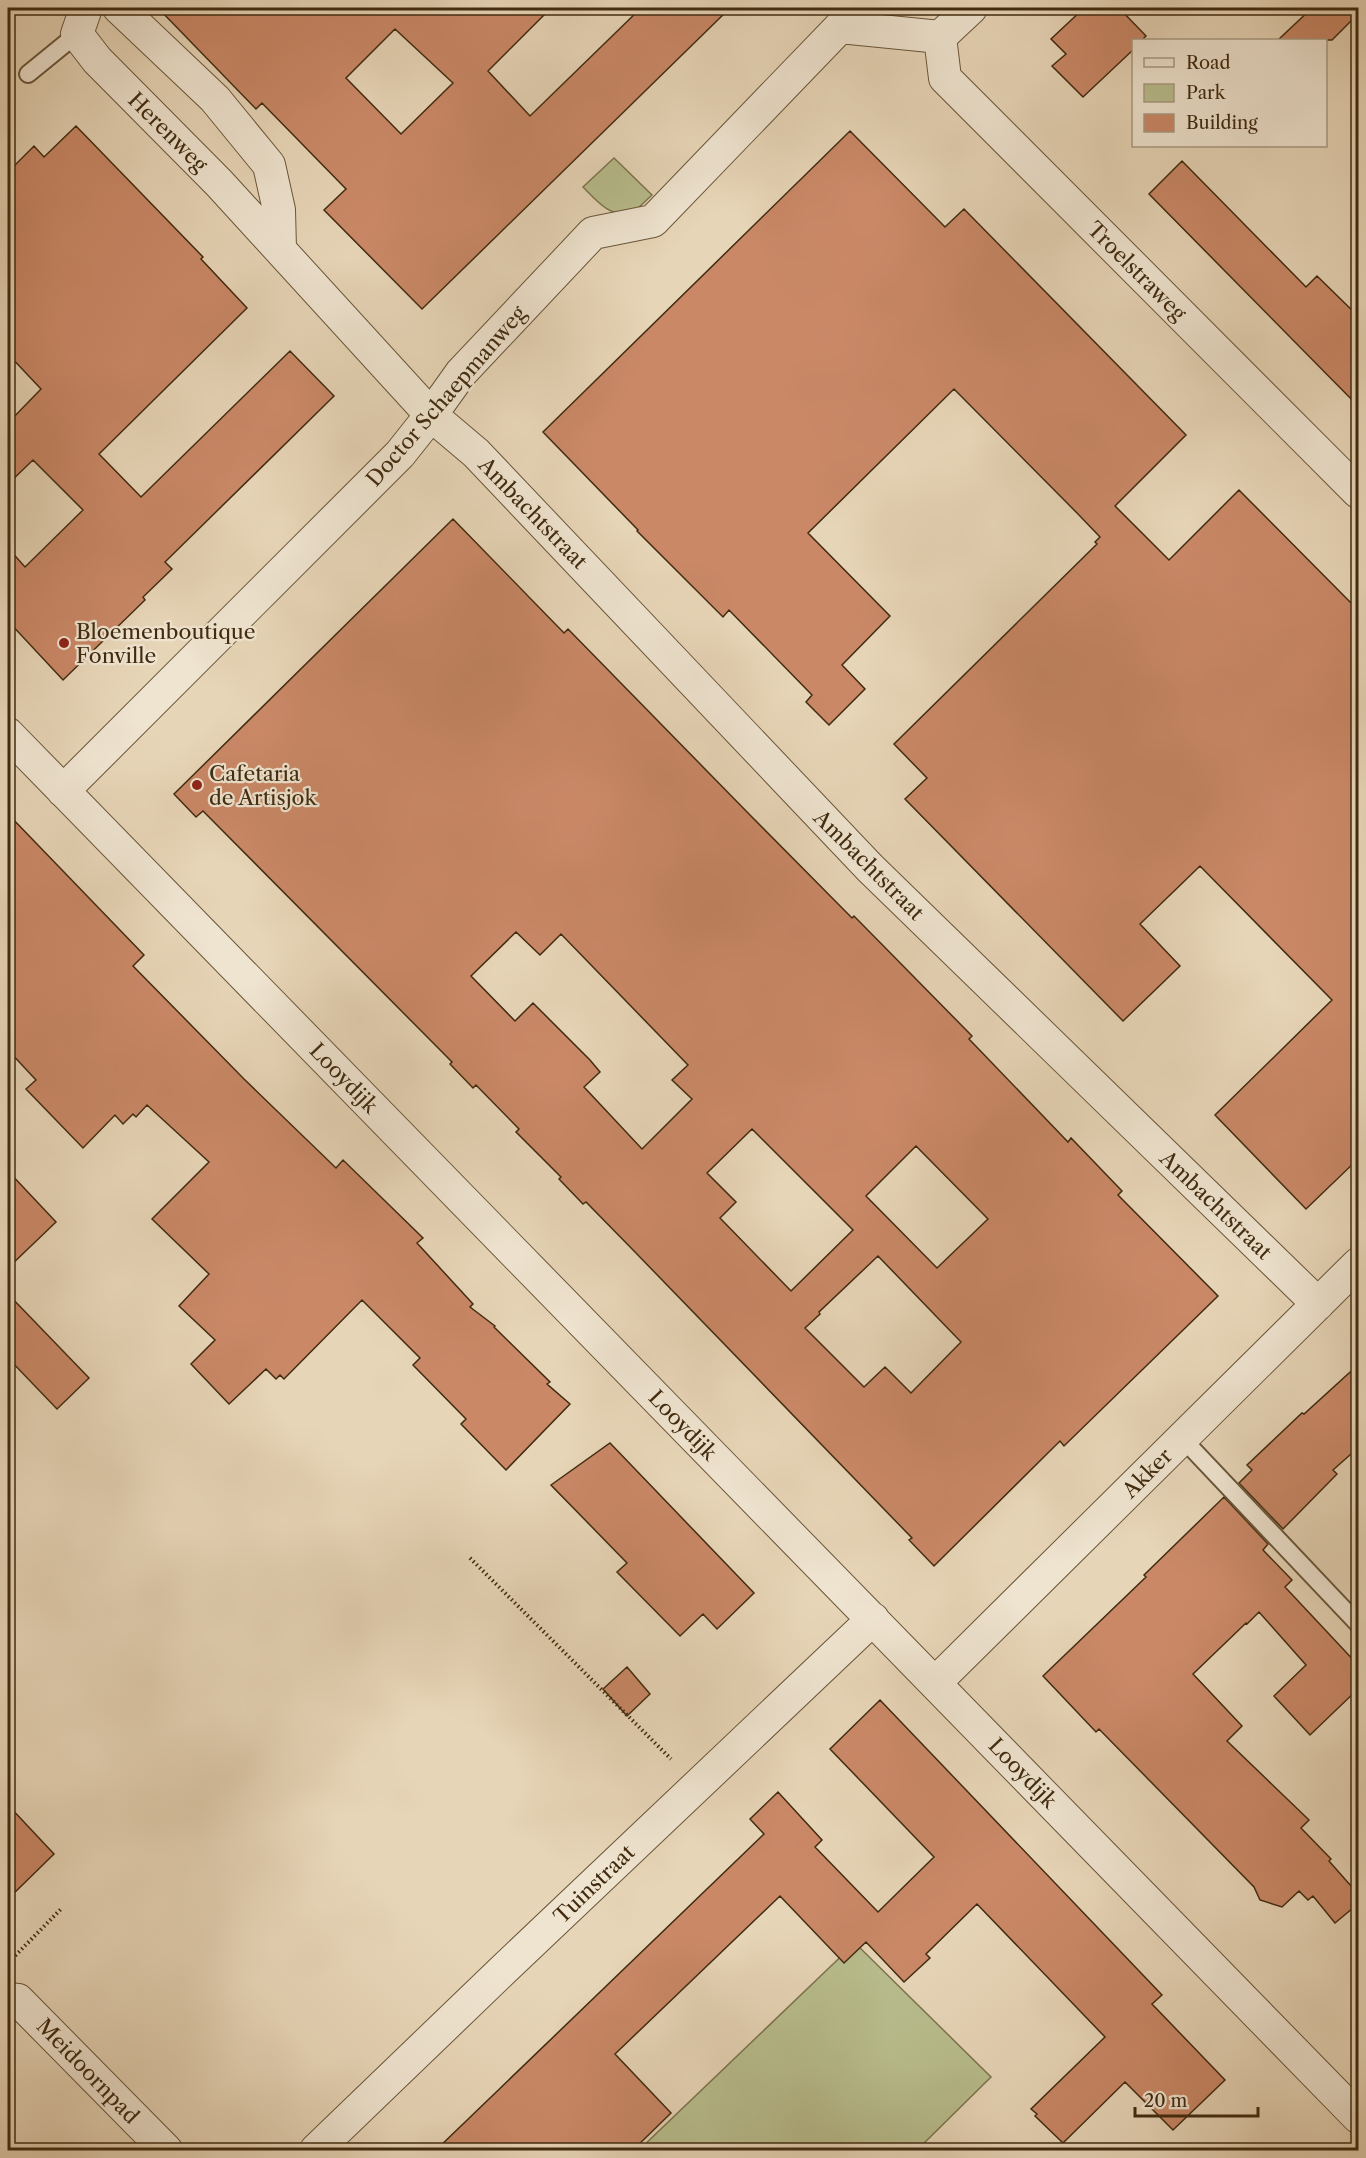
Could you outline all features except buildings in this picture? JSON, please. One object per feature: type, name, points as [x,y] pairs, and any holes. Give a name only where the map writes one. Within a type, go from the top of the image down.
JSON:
[{"type":"street","points":[[119,8],[214,99],[269,165],[279,210],[280,249]]},
{"type":"street","points":[[831,17],[939,37],[971,8]]},
{"type":"street","name":"Doctor Schaepmanweg","points":[[63,791],[399,454],[461,373],[593,233],[653,221],[831,17]]},
{"type":"street","name":"Herenweg","points":[[81,21],[97,60],[219,183],[431,415]]},
{"type":"street","name":"Troelstraweg","points":[[939,37],[945,78],[1359,492]]},
{"type":"street","name":"Ambachtstraat","points":[[431,415],[476,453],[870,868],[1318,1304]]},
{"type":"street","name":"Looydijk","points":[[8,735],[1359,2117]]},
{"type":"street","name":"Akker","points":[[935,1683],[1359,1264]]},
{"type":"street","name":"Tuinstraat","points":[[316,2151],[873,1619]]},
{"type":"street","name":"Meidoornpad","points":[[8,1999],[18,2000],[166,2151]]},
{"type":"lane","points":[[28,74],[81,21]]},
{"type":"lane","points":[[1182,1438],[1359,1624]]},
{"type":"path","points":[[470,1558],[697,1785]]},
{"type":"path","points":[[8,1964],[61,1909]]},
{"type":"green space","points":[[614,158],[652,195],[630,213],[616,213],[610,210],[583,187]]},
{"type":"green space","points":[[855,1943],[991,2077],[917,2150],[639,2150]]},
{"type":"place","name":"Bloemenboutique Fonville","points":[[64,643]]},
{"type":"place","name":"Cafetaria de Artisjok","points":[[197,785]]}]
